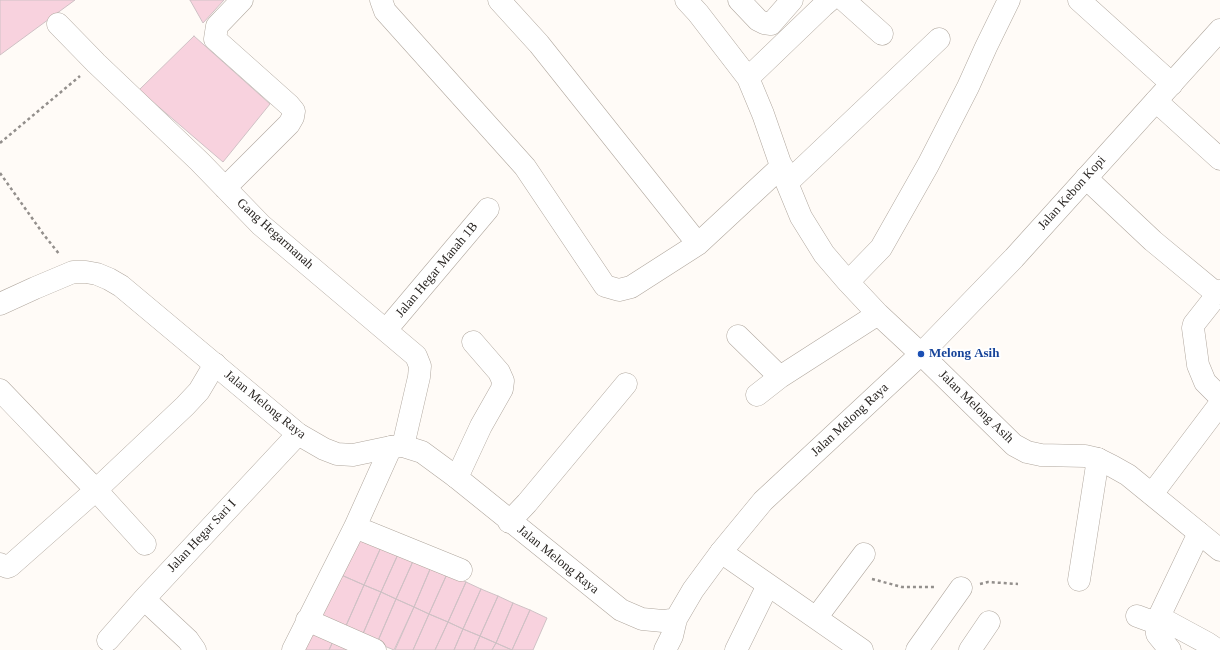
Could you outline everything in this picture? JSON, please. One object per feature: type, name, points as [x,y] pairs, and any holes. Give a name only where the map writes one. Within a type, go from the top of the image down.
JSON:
[{"type":"street","points":[[225,188],[283,130],[293,117],[294,111],[215,39],[217,26],[242,0]]},
{"type":"street","points":[[381,0],[385,11],[525,167],[605,286],[619,290],[631,287],[698,244],[785,175],[939,39]]},
{"type":"street","points":[[499,0],[539,44],[698,244]]},
{"type":"street","name":"Jalan Melong Asih","points":[[686,0],[698,13],[748,78],[801,217],[824,254],[878,314],[1014,445],[1026,452],[1041,455],[1085,456],[1098,459],[1128,475],[1220,550]]},
{"type":"street","points":[[739,0],[758,20],[771,24],[792,0]]},
{"type":"street","points":[[748,78],[830,0]]},
{"type":"street","points":[[844,0],[882,34]]},
{"type":"street","points":[[848,282],[881,248],[928,165],[968,87],[1009,0]]},
{"type":"street","points":[[1079,0],[1172,84]]},
{"type":"street","name":"Gang Hegarmanah","points":[[58,24],[261,225],[416,356],[420,366],[419,377],[397,447],[307,620],[293,650]]},
{"type":"street","name":"Jalan Kebon Kopi","points":[[921,354],[1014,258],[1220,30]]},
{"type":"street","points":[[1156,101],[1220,160]]},
{"type":"street","points":[[1086,178],[1153,241],[1219,293],[1194,324],[1193,332],[1198,365],[1205,382],[1220,397]]},
{"type":"street","name":"Jalan Hegar Manah 1B","points":[[386,330],[488,209]]},
{"type":"street","name":"Jalan Melong Raya","points":[[0,304],[73,272],[97,274],[121,286],[298,434],[324,449],[337,454],[353,455],[397,447],[422,452],[456,477],[509,522],[620,610],[642,619],[663,621],[676,619]]},
{"type":"street","points":[[757,395],[780,377],[878,314]]},
{"type":"street","points":[[738,336],[780,377]]},
{"type":"street","points":[[456,477],[481,426],[502,389],[503,381],[499,372],[473,342]]},
{"type":"street","name":"Jalan Melong Raya","points":[[665,650],[672,636],[676,619],[693,590],[721,552],[763,501],[921,354]]},
{"type":"street","points":[[0,564],[6,567],[10,566],[96,490],[185,406],[199,390],[215,364]]},
{"type":"street","points":[[509,522],[626,384]]},
{"type":"street","points":[[0,390],[96,490],[145,544]]},
{"type":"street","points":[[1152,494],[1220,404]]},
{"type":"street","name":"Jalan Hegar Sari I","points":[[108,640],[144,599],[298,434]]},
{"type":"street","points":[[1079,580],[1098,459]]},
{"type":"street","points":[[355,527],[461,570]]},
{"type":"street","points":[[1151,619],[1199,533]]},
{"type":"street","points":[[721,552],[862,650]]},
{"type":"street","points":[[816,618],[857,562]]},
{"type":"street","points":[[736,650],[768,585]]},
{"type":"street","points":[[917,650],[960,588]]},
{"type":"street","points":[[144,599],[188,640],[195,650]]},
{"type":"street","points":[[1151,619],[1157,634],[1170,650]]},
{"type":"street","points":[[1151,619],[1207,642],[1213,647],[1214,650]]},
{"type":"street","points":[[307,620],[375,650]]},
{"type":"street","points":[[970,650],[989,622]]},
{"type":"path","points":[[0,143],[96,63]]},
{"type":"path","points":[[0,173],[44,235],[73,272]]},
{"type":"path","points":[[857,562],[866,578],[902,587],[960,588],[988,582],[1018,584]]},
{"type":"building","points":[[0,0],[75,0],[0,55]]},
{"type":"building","points":[[190,0],[224,0],[203,23]]},
{"type":"building","points":[[194,36],[270,104],[223,162],[139,90]]},
{"type":"building","points":[[357,534],[382,545],[364,585],[339,574]]},
{"type":"building","points":[[382,545],[399,552],[381,592],[364,585]]},
{"type":"building","points":[[399,552],[414,559],[396,599],[381,592]]},
{"type":"building","points":[[414,559],[431,567],[414,607],[396,599]]},
{"type":"building","points":[[431,567],[447,574],[429,614],[414,607]]},
{"type":"building","points":[[339,574],[364,585],[345,628],[320,617]]},
{"type":"building","points":[[447,574],[466,582],[448,622],[429,614]]},
{"type":"building","points":[[466,582],[481,589],[463,629],[448,622]]},
{"type":"building","points":[[364,585],[381,592],[362,636],[345,628]]},
{"type":"building","points":[[481,589],[498,596],[480,636],[463,629]]},
{"type":"building","points":[[381,592],[396,599],[377,643],[362,636]]},
{"type":"building","points":[[498,596],[513,603],[496,643],[480,636]]},
{"type":"building","points":[[396,599],[414,607],[394,650],[377,643]]},
{"type":"building","points":[[513,603],[530,610],[512,650],[496,643]]},
{"type":"building","points":[[414,607],[429,614],[413,650],[395,650]]},
{"type":"building","points":[[530,610],[547,618],[533,650],[512,650]]},
{"type":"building","points":[[429,614],[448,622],[435,650],[413,650]]},
{"type":"building","points":[[448,622],[463,629],[454,650],[435,650]]},
{"type":"building","points":[[310,626],[335,637],[329,650],[299,650]]},
{"type":"building","points":[[463,629],[480,636],[474,650],[454,650]]},
{"type":"building","points":[[480,636],[496,643],[492,650],[474,650]]},
{"type":"building","points":[[335,637],[349,650],[329,650]]},
{"type":"building","points":[[496,643],[512,650],[492,650]]},
{"type":"place","name":"Melong Asih","points":[[921,354]]}]
